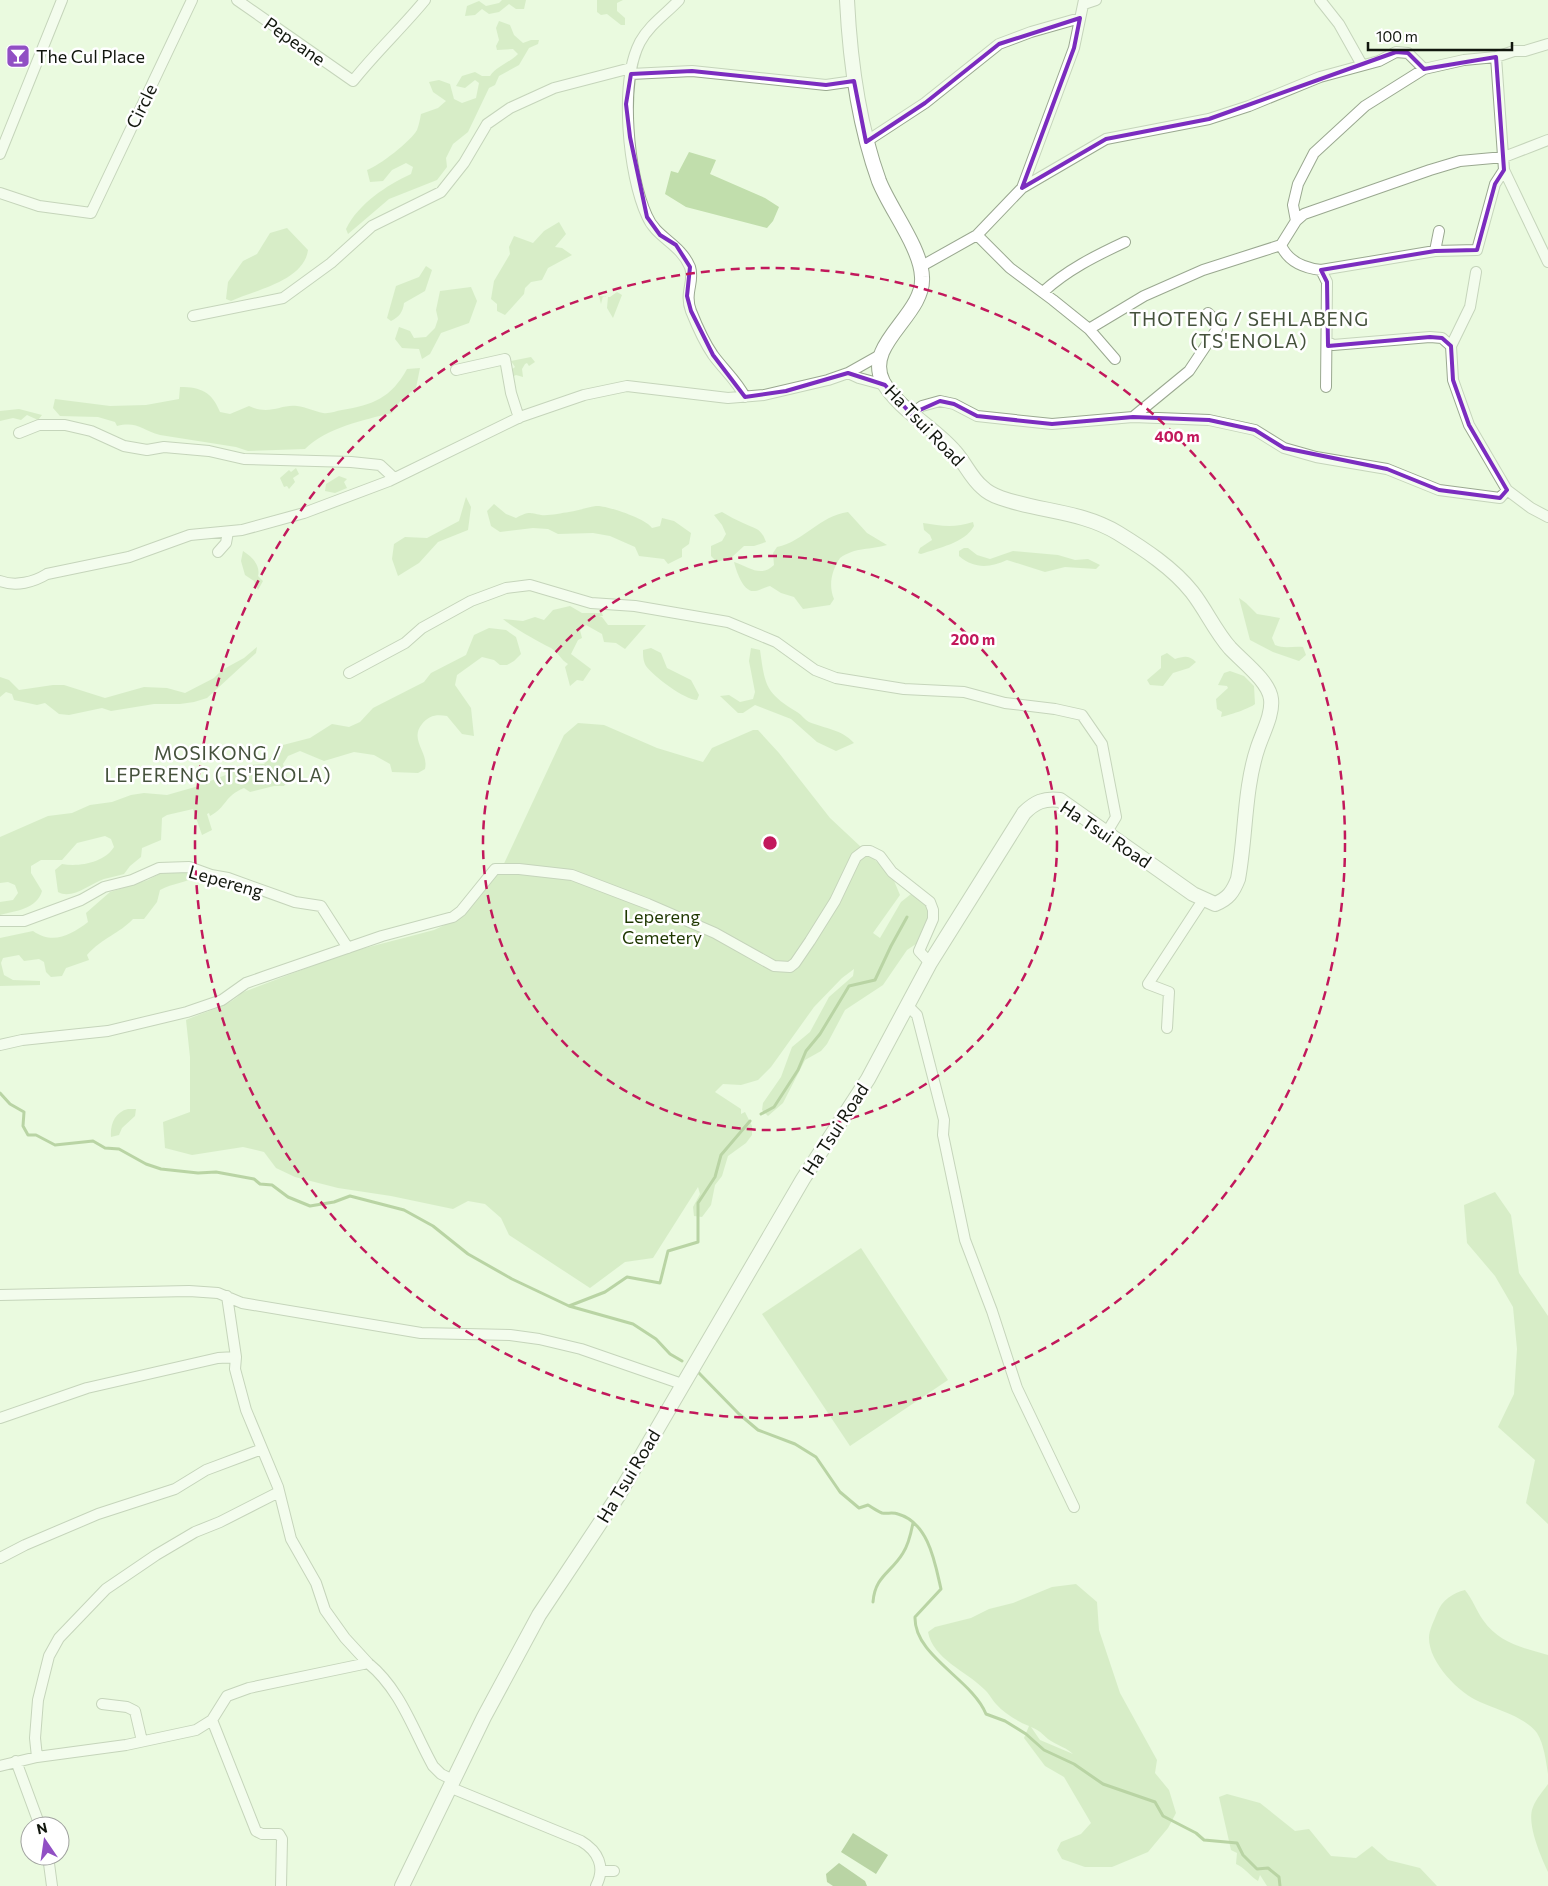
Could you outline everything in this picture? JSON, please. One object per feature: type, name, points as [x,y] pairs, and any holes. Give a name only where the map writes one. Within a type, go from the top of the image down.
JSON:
[{"type":"street","points":[[0,154],[62,0]]},
{"type":"street","name":"Circle","points":[[0,193],[39,206],[91,214],[192,0]]},
{"type":"street","name":"Pepeane","points":[[237,0],[353,81],[376,52],[407,22],[425,0]]},
{"type":"street","points":[[679,0],[660,16],[640,42],[631,71],[626,104],[636,178],[647,216],[660,235],[676,245],[690,267],[691,281],[687,296],[691,311],[713,355],[737,382],[745,397]]},
{"type":"street","points":[[0,581],[22,583],[36,581],[47,574],[129,557],[190,535],[242,530],[304,513],[394,478],[519,418],[584,395],[616,387],[690,392],[728,398],[745,397],[786,391],[848,373],[880,355],[918,297],[922,286],[920,268],[880,182],[867,141],[854,81],[847,0]]},
{"type":"street","points":[[1022,188],[1074,48],[1084,2],[1096,0]]},
{"type":"street","points":[[1320,0],[1339,24],[1362,65]]},
{"type":"street","points":[[867,141],[925,103],[998,44],[1080,18]]},
{"type":"street","points":[[1296,221],[1293,205],[1298,184],[1314,153],[1365,106],[1424,69],[1464,60],[1496,57],[1548,44]]},
{"type":"street","points":[[920,268],[977,235],[1022,188],[1051,169],[1106,139],[1209,119],[1248,106],[1320,77],[1379,61],[1396,52],[1408,53],[1424,69]]},
{"type":"street","points":[[1496,57],[1504,170],[1548,262]]},
{"type":"street","points":[[193,316],[283,298],[331,263],[372,226],[441,192],[464,163],[486,124],[510,108],[554,88],[631,71],[692,71],[826,85],[854,81]]},
{"type":"street","points":[[1089,329],[1153,292],[1203,270],[1281,245],[1296,221],[1304,214],[1430,170],[1460,161],[1504,157],[1548,140]]},
{"type":"street","points":[[1281,245],[1284,254],[1305,268],[1321,270],[1435,251],[1477,250],[1495,184],[1504,170]]},
{"type":"street","points":[[1435,251],[1438,231]]},
{"type":"street","points":[[977,235],[1010,268],[1089,329],[1115,359]]},
{"type":"street","points":[[1043,292],[1055,281],[1091,258],[1125,242]]},
{"type":"street","points":[[1321,270],[1327,282],[1328,342],[1326,344],[1326,388]]},
{"type":"street","points":[[1476,272],[1470,307],[1451,346],[1453,380],[1469,425],[1507,490],[1547,515]]},
{"type":"street","points":[[1132,417],[1189,371],[1217,329],[1214,319],[1208,313]]},
{"type":"street","points":[[1328,342],[1334,345],[1430,337],[1442,338],[1451,346]]},
{"type":"street","name":"Ha Tsui Road","points":[[402,1886],[507,1672],[539,1615],[618,1496],[803,1179],[868,1079],[930,963],[1024,813],[1033,804],[1050,799],[1060,800],[1202,900],[1215,904],[1226,900],[1234,890],[1238,879],[1252,774],[1272,704],[1268,687],[1228,646],[1191,590],[1142,548],[1096,522],[1071,513],[1000,498],[986,491],[979,485],[946,443],[911,414],[885,384],[879,372],[880,355]]},
{"type":"street","points":[[456,370],[505,359],[519,418]]},
{"type":"street","points":[[848,373],[859,378],[885,384]]},
{"type":"street","points":[[911,414],[922,406],[940,401],[954,404],[977,416],[1052,424],[1132,417],[1209,420],[1256,430],[1284,448],[1340,462],[1387,469],[1439,490],[1500,498],[1507,490]]},
{"type":"street","points":[[19,433],[38,425],[66,425],[91,431],[124,446],[147,450],[164,447],[209,451],[244,458],[351,462],[380,465],[394,478]]},
{"type":"street","points":[[218,552],[226,543],[228,532]]},
{"type":"street","points":[[349,674],[405,643],[422,628],[456,608],[516,585],[541,587],[572,599],[591,603],[635,606],[728,622],[776,642],[815,670],[836,678],[904,689],[964,692],[1005,703],[1055,709],[1082,715],[1102,744],[1116,817],[1107,832]]},
{"type":"street","points":[[0,1045],[22,1040],[108,1031],[187,1012],[222,1000],[246,984],[382,936],[453,917],[461,911],[495,869],[519,869],[567,874],[585,879],[715,933],[774,966],[790,967],[810,941],[835,900],[856,856],[864,851],[870,851],[880,856],[898,877],[930,902],[933,910],[933,919],[919,951],[930,963]]},
{"type":"street","name":"Lepereng","points":[[0,921],[24,921],[159,868],[189,867],[228,878],[295,902],[321,906],[348,948]]},
{"type":"street","points":[[1167,1028],[1170,992],[1148,984],[1202,900]]},
{"type":"street","points":[[907,1006],[917,1015],[944,1120],[943,1135],[965,1240],[992,1311],[1016,1388],[1074,1506]]},
{"type":"street","points":[[0,1295],[189,1291],[218,1293],[242,1303],[421,1333],[500,1335],[539,1339],[581,1349],[682,1384]]},
{"type":"street","points":[[227,1296],[236,1357],[235,1370],[246,1410],[279,1492],[291,1539],[316,1583],[325,1610],[344,1638],[390,1683],[404,1706],[433,1766],[451,1784],[592,1847],[598,1857],[602,1871],[596,1886]]},
{"type":"street","points":[[0,1418],[35,1404],[87,1388],[218,1358],[236,1357]]},
{"type":"street","points":[[0,1558],[25,1545],[98,1514],[174,1489],[206,1470],[262,1449]]},
{"type":"street","points":[[38,1758],[35,1738],[38,1700],[49,1656],[59,1638],[106,1589],[156,1554],[195,1532],[220,1522],[279,1492]]},
{"type":"street","points":[[0,1766],[196,1730],[212,1720],[227,1696],[250,1688],[368,1663]]},
{"type":"street","points":[[102,1704],[127,1707],[135,1711],[142,1741]]},
{"type":"street","points":[[212,1720],[256,1830],[262,1834],[279,1834],[282,1839],[281,1886]]},
{"type":"street","points":[[16,1762],[36,1816]]},
{"type":"street","points":[[49,1866],[52,1886]]},
{"type":"street","points":[[602,1871],[614,1871]]},
{"type":"highlighted area","points":[[1080,18],[1074,48],[1022,188],[1106,139],[1209,119],[1396,52],[1408,53],[1424,69],[1496,57],[1504,170],[1495,184],[1477,250],[1435,251],[1321,270],[1327,282],[1328,346],[1430,337],[1442,338],[1451,346],[1453,380],[1469,425],[1507,490],[1500,498],[1439,490],[1387,469],[1284,448],[1255,430],[1209,420],[1133,417],[1052,424],[977,416],[954,404],[940,401],[911,414],[885,385],[848,373],[786,391],[745,397],[713,355],[691,311],[687,296],[690,267],[676,245],[660,235],[647,217],[630,137],[626,104],[631,74],[692,71],[826,85],[854,81],[866,142],[925,103],[999,44]]},
{"type":"green space","points":[[502,0],[526,0],[524,9],[516,9],[509,4],[499,12],[489,14],[482,9],[475,15],[465,16],[467,6],[479,1],[486,6],[499,3]]},
{"type":"green space","points":[[597,0],[623,0],[617,3],[617,11],[625,18],[625,25],[621,25],[607,14],[601,15],[597,12]]},
{"type":"green space","points":[[499,21],[510,25],[514,35],[523,43],[539,40],[538,44],[529,48],[519,65],[499,76],[495,85],[489,88],[468,132],[453,144],[446,158],[447,167],[437,180],[389,199],[348,234],[346,229],[358,211],[374,196],[411,174],[413,167],[406,163],[392,170],[383,181],[370,182],[367,170],[387,158],[414,135],[421,114],[438,108],[446,101],[433,92],[429,82],[439,80],[450,84],[454,99],[462,103],[476,98],[479,83],[475,80],[465,88],[456,86],[462,76],[475,72],[482,76],[490,76],[518,54],[513,49],[497,50],[496,46],[499,40],[496,28]]},
{"type":"green space","points":[[689,152],[716,160],[710,174],[765,198],[779,207],[773,221],[767,228],[686,207],[665,194],[671,171],[678,173]]},
{"type":"green space","points":[[559,222],[566,234],[555,247],[562,248],[572,255],[548,268],[542,280],[531,282],[525,288],[524,294],[505,315],[497,311],[497,304],[491,299],[494,281],[510,254],[509,247],[514,236],[533,243],[544,231]]},
{"type":"green space","points":[[287,228],[308,250],[305,261],[298,270],[265,288],[231,301],[226,299],[228,282],[243,261],[257,254],[270,233]]},
{"type":"green space","points":[[426,266],[432,270],[425,291],[404,303],[400,314],[391,321],[387,318],[396,286],[419,277]]},
{"type":"green space","points":[[471,287],[477,301],[469,323],[441,333],[430,354],[422,359],[419,349],[402,348],[395,339],[399,327],[410,331],[414,338],[426,337],[435,328],[438,319],[436,310],[440,291]]},
{"type":"green space","points":[[617,292],[622,295],[613,318],[607,308],[608,297]]},
{"type":"green space","points":[[599,296],[603,296],[601,304]]},
{"type":"green space","points":[[531,357],[535,362],[529,366],[527,363],[525,364],[522,369],[523,377],[516,375],[512,377],[511,370],[515,367],[511,361]]},
{"type":"green space","points":[[420,368],[416,388],[401,400],[392,413],[334,430],[305,449],[248,451],[236,447],[160,435],[135,425],[117,426],[115,422],[98,417],[60,416],[53,408],[55,399],[110,406],[146,405],[179,399],[180,387],[194,388],[205,392],[217,405],[220,412],[230,414],[249,406],[256,409],[269,410],[297,406],[328,413],[363,406],[372,402],[388,393],[401,379],[407,369]]},
{"type":"green space","points":[[19,409],[42,415],[38,420],[27,415],[21,420],[13,418],[0,421],[0,411]]},
{"type":"green space","points":[[296,468],[299,474],[293,478],[295,482],[289,489],[287,486],[284,487],[280,478],[289,470],[291,472]]},
{"type":"green space","points":[[339,476],[347,479],[344,482],[347,488],[335,493],[325,491],[326,484]]},
{"type":"green space","points":[[466,497],[471,507],[468,530],[438,542],[419,563],[398,576],[392,559],[394,544],[405,537],[427,538],[459,521]]},
{"type":"green space","points":[[494,504],[506,514],[516,518],[529,513],[551,515],[601,506],[635,517],[649,524],[652,528],[660,526],[662,518],[674,521],[691,533],[689,544],[682,549],[682,557],[668,564],[664,559],[639,556],[635,547],[610,536],[593,533],[558,534],[548,529],[533,528],[500,532],[491,526],[487,511]]},
{"type":"green space","points":[[722,512],[758,530],[766,542],[754,546],[744,546],[732,557],[717,562],[711,556],[711,546],[722,541],[726,534],[714,515]]},
{"type":"green space","points":[[848,512],[867,533],[887,545],[857,550],[840,558],[832,578],[831,588],[834,599],[830,605],[803,609],[794,597],[781,593],[770,586],[751,591],[744,585],[738,575],[734,562],[760,571],[769,569],[774,565],[773,553],[777,547],[796,540],[829,518]]},
{"type":"green space","points":[[973,522],[974,526],[970,532],[958,541],[921,554],[918,553],[920,548],[932,540],[930,535],[924,530],[923,523],[948,526]]},
{"type":"green space","points":[[968,548],[977,555],[990,559],[1013,551],[1058,555],[1075,560],[1088,559],[1100,565],[1096,569],[1065,567],[1045,572],[1007,560],[994,565],[982,566],[970,563],[959,556],[959,551]]},
{"type":"green space","points":[[243,551],[255,561],[259,572],[258,576],[263,581],[258,590],[254,581],[245,575],[241,561]]},
{"type":"green space","points":[[1239,598],[1257,614],[1280,618],[1272,638],[1275,645],[1303,647],[1306,655],[1299,661],[1273,652],[1250,640]]},
{"type":"green space","points":[[570,606],[582,613],[602,613],[603,616],[599,616],[608,625],[646,625],[625,649],[616,643],[604,642],[602,634],[586,625],[580,630],[582,638],[578,640],[571,654],[591,669],[583,681],[577,680],[570,686],[565,667],[568,664],[556,652],[503,619],[523,621],[535,617],[544,620],[553,610]]},
{"type":"green space","points":[[489,628],[506,630],[516,637],[521,654],[507,665],[500,665],[494,660],[482,657],[457,675],[455,685],[471,708],[474,736],[462,734],[447,716],[437,715],[427,719],[422,724],[418,735],[425,769],[418,773],[392,772],[390,764],[374,755],[354,752],[324,761],[300,751],[288,756],[283,764],[288,780],[284,786],[274,786],[250,792],[244,788],[237,791],[216,813],[210,816],[209,813],[207,814],[212,830],[202,835],[193,809],[162,818],[161,840],[142,848],[141,857],[124,874],[104,879],[75,893],[63,894],[58,892],[55,870],[62,864],[91,863],[104,857],[114,847],[111,839],[105,836],[77,843],[62,860],[41,860],[31,866],[31,873],[42,891],[39,897],[25,908],[0,915],[0,902],[13,900],[18,893],[15,885],[8,882],[0,883],[0,837],[48,816],[72,813],[90,805],[112,802],[131,795],[144,793],[167,795],[195,787],[251,765],[264,764],[283,745],[310,738],[332,724],[349,727],[360,722],[373,708],[424,682],[431,673],[466,655],[474,635]]},
{"type":"green space","points":[[257,647],[256,653],[207,698],[194,702],[154,704],[111,711],[102,708],[69,715],[59,714],[45,703],[37,705],[14,700],[12,694],[6,692],[0,697],[0,677],[9,680],[19,690],[64,685],[105,698],[144,687],[167,688],[185,693],[214,678],[222,670],[244,658]]},
{"type":"green space","points":[[651,648],[661,653],[667,668],[691,680],[699,695],[697,700],[677,692],[646,666],[643,650]]},
{"type":"green space","points":[[751,648],[760,650],[765,680],[778,699],[809,722],[839,732],[854,743],[836,751],[817,742],[791,719],[755,705],[743,713],[738,713],[720,696],[729,695],[740,702],[753,699],[755,692],[749,661]]},
{"type":"green space","points":[[1167,653],[1175,659],[1186,657],[1196,662],[1189,668],[1173,673],[1163,686],[1150,685],[1147,680],[1161,668],[1161,656]]},
{"type":"green space","points":[[1230,671],[1244,676],[1254,686],[1255,704],[1244,710],[1221,717],[1222,712],[1217,709],[1216,699],[1228,688],[1227,686],[1218,685],[1224,673]]},
{"type":"green space","name":"Lepereng Cemetery","points":[[578,723],[604,725],[657,748],[703,762],[712,748],[753,730],[758,730],[779,753],[830,818],[892,876],[900,895],[873,933],[880,938],[901,902],[911,894],[925,902],[928,913],[928,924],[919,942],[907,950],[883,985],[845,1010],[827,1044],[821,1051],[805,1060],[783,1103],[768,1116],[762,1110],[763,1103],[781,1077],[792,1047],[810,1032],[829,997],[853,976],[854,969],[842,978],[814,1007],[771,1067],[758,1080],[741,1085],[723,1084],[715,1092],[741,1109],[741,1114],[745,1112],[752,1126],[752,1135],[746,1143],[728,1156],[722,1176],[715,1185],[711,1205],[702,1217],[694,1216],[693,1207],[700,1194],[698,1187],[653,1258],[625,1262],[590,1288],[509,1235],[501,1218],[485,1204],[468,1201],[453,1209],[391,1196],[338,1188],[295,1177],[276,1168],[264,1152],[243,1147],[192,1155],[165,1148],[163,1122],[190,1112],[190,1057],[186,1020],[231,1002],[241,993],[346,953],[434,930],[464,916],[482,888],[501,870],[564,735]]},
{"type":"green space","points":[[186,872],[198,874],[190,879],[160,890],[157,902],[144,919],[133,919],[99,944],[87,955],[89,960],[66,968],[62,976],[51,977],[46,972],[44,962],[39,959],[24,961],[19,955],[3,958],[1,963],[4,975],[13,980],[40,981],[40,985],[0,986],[0,938],[33,931],[48,937],[62,937],[88,922],[86,913],[110,892],[148,880],[161,873]]},
{"type":"green space","points":[[128,1109],[136,1109],[135,1116],[122,1128],[119,1135],[111,1137],[114,1119]]},
{"type":"green space","points":[[1495,1192],[1511,1215],[1519,1273],[1548,1316],[1548,1524],[1526,1503],[1535,1460],[1498,1427],[1514,1394],[1517,1349],[1513,1307],[1495,1276],[1467,1243],[1464,1205]]},
{"type":"green space","points":[[861,1248],[948,1380],[850,1446],[762,1314]]},
{"type":"green space","points":[[1076,1584],[1097,1602],[1099,1630],[1120,1693],[1157,1760],[1155,1773],[1169,1790],[1176,1813],[1168,1828],[1148,1852],[1112,1867],[1085,1867],[1062,1859],[1057,1850],[1061,1842],[1081,1834],[1091,1823],[1064,1777],[1045,1766],[1024,1738],[1029,1726],[1003,1711],[977,1682],[943,1657],[936,1650],[928,1632],[935,1627],[971,1618],[989,1609],[1013,1603],[1052,1587]],"holes":[[[1031,1727],[1051,1741],[1073,1754],[1040,1740]]]},
{"type":"green space","points":[[1465,1590],[1483,1620],[1496,1634],[1512,1644],[1548,1655],[1548,1774],[1544,1753],[1537,1733],[1519,1718],[1480,1702],[1463,1692],[1447,1676],[1434,1657],[1430,1648],[1429,1638],[1437,1613],[1448,1598]]},
{"type":"green space","points":[[1548,1784],[1548,1872],[1535,1840],[1531,1814],[1536,1801]]},
{"type":"green space","points":[[1227,1794],[1260,1803],[1295,1831],[1309,1829],[1331,1856],[1356,1858],[1372,1846],[1388,1860],[1420,1868],[1437,1886],[1267,1886],[1260,1875],[1258,1881],[1236,1864],[1237,1853],[1231,1850],[1219,1797]]},
{"type":"shaded area","points":[[853,1833],[888,1855],[876,1874],[841,1852]]},
{"type":"shaded area","points":[[839,1863],[865,1881],[867,1886],[833,1886],[827,1882],[826,1874]]},
{"type":"waterway","points":[[761,1114],[774,1107],[798,1070],[806,1051],[820,1034],[849,986],[875,980],[907,917]]},
{"type":"waterway","points":[[0,1093],[10,1104],[24,1112],[23,1126],[28,1135],[36,1135],[55,1145],[93,1141],[105,1148],[119,1149],[146,1164],[161,1169],[198,1173],[216,1172],[254,1179],[260,1184],[272,1185],[288,1197],[310,1206],[334,1202],[350,1196],[404,1210],[433,1226],[468,1254],[512,1279],[569,1306],[633,1324],[656,1339],[670,1354],[682,1361]]},
{"type":"waterway","points":[[569,1306],[605,1292],[627,1277],[660,1283],[668,1251],[698,1242],[698,1203],[715,1177],[721,1155],[750,1121]]},
{"type":"waterway","points":[[698,1372],[739,1414],[758,1430],[795,1444],[816,1457],[840,1492],[859,1508],[868,1505],[882,1513],[898,1514],[909,1519],[917,1526],[929,1545],[941,1589],[915,1617],[917,1631],[933,1656],[969,1690],[979,1701],[986,1714],[1005,1721],[1026,1734],[1044,1750],[1074,1764],[1103,1784],[1155,1802],[1163,1816],[1196,1833],[1204,1840],[1237,1843],[1243,1855],[1257,1869],[1268,1868],[1279,1877],[1280,1886]]},
{"type":"waterway","points":[[873,1602],[874,1593],[880,1580],[905,1550],[913,1523]]},
{"type":"place","name":"The Cul Place","points":[[18,56]]},
{"type":"district","name":"THOTENG / SEHLABENG (TS'ENOLA)","points":[[1249,329]]},
{"type":"district","name":"MOSIKONG / LEPERENG (TS'ENOLA)","points":[[218,763]]}]
